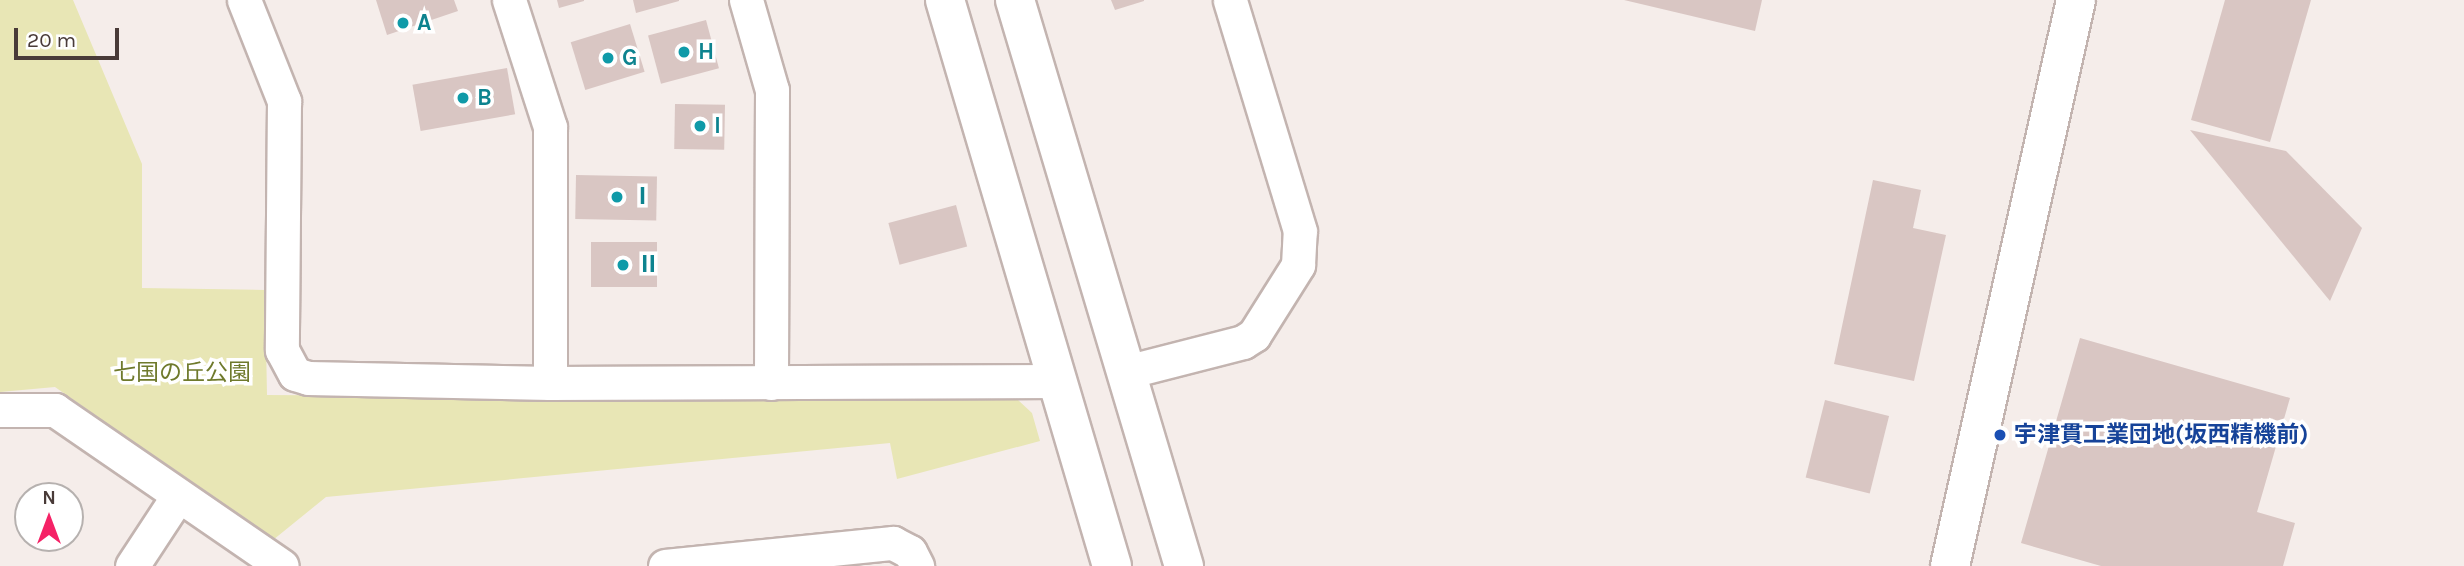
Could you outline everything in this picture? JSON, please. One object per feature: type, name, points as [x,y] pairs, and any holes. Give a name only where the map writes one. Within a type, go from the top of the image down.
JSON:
[{"type":"street","points":[[244,0],[284,101],[282,351],[295,374],[308,378],[550,383],[1058,381]]},
{"type":"street","points":[[509,0],[550,127],[550,383]]},
{"type":"street","points":[[746,0],[772,90],[771,383]]},
{"type":"street","points":[[945,0],[1112,566]]},
{"type":"street","points":[[1015,0],[1184,566]]},
{"type":"street","points":[[1126,372],[1254,335],[1298,265],[1300,231],[1230,0]]},
{"type":"street","points":[[1950,566],[2076,0]]},
{"type":"street","points":[[0,410],[55,410],[282,566]]},
{"type":"street","points":[[132,566],[178,496]]},
{"type":"street","points":[[666,566],[893,543],[910,552],[917,566]]},
{"type":"green space","name":"七国の丘公園","points":[[0,0],[73,0],[142,164],[142,288],[265,290],[267,395],[1018,400],[1032,413],[1040,441],[897,479],[890,443],[326,497],[273,540],[55,387],[0,392]]},
{"type":"building","name":"A","points":[[376,0],[454,0],[458,11],[387,35]]},
{"type":"building","points":[[557,0],[584,0],[584,1],[559,8]]},
{"type":"building","points":[[633,0],[679,0],[679,1],[636,13]]},
{"type":"building","points":[[1111,0],[1144,0],[1144,1],[1115,10]]},
{"type":"building","points":[[1624,0],[1762,0],[1755,31]]},
{"type":"building","points":[[2225,0],[2311,0],[2270,142],[2191,120]]},
{"type":"building","name":"H","points":[[706,20],[719,68],[661,84],[648,36]]},
{"type":"building","name":"G","points":[[630,24],[645,72],[585,90],[571,42]]},
{"type":"building","name":"B","points":[[507,68],[515,114],[421,131],[412,85]]},
{"type":"building","name":"I","points":[[675,104],[725,105],[724,150],[674,149]]},
{"type":"building","points":[[2190,130],[2286,151],[2362,228],[2330,301]]},
{"type":"building","name":"Ⅰ","points":[[576,175],[657,176],[656,220],[575,219]]},
{"type":"building","points":[[1873,180],[1921,190],[1913,228],[1946,235],[1914,381],[1834,364]]},
{"type":"building","points":[[956,205],[967,247],[900,265],[888,223]]},
{"type":"building","name":"Ⅱ","points":[[591,242],[657,242],[657,287],[591,287]]},
{"type":"building","points":[[2080,338],[2290,398],[2257,512],[2295,523],[2283,566],[2101,566],[2021,543]]},
{"type":"building","points":[[1825,400],[1889,416],[1870,494],[1806,478]]},
{"type":"place","name":"A","points":[[403,23]]},
{"type":"place","name":"H","points":[[684,52]]},
{"type":"place","name":"G","points":[[608,58]]},
{"type":"place","name":"B","points":[[463,98]]},
{"type":"place","name":"I","points":[[700,126]]},
{"type":"place","name":"Ⅰ","points":[[617,197]]},
{"type":"place","name":"Ⅱ","points":[[623,265]]},
{"type":"place","name":"宇津貫工業団地(坂西精機前)","points":[[2000,435]]}]
